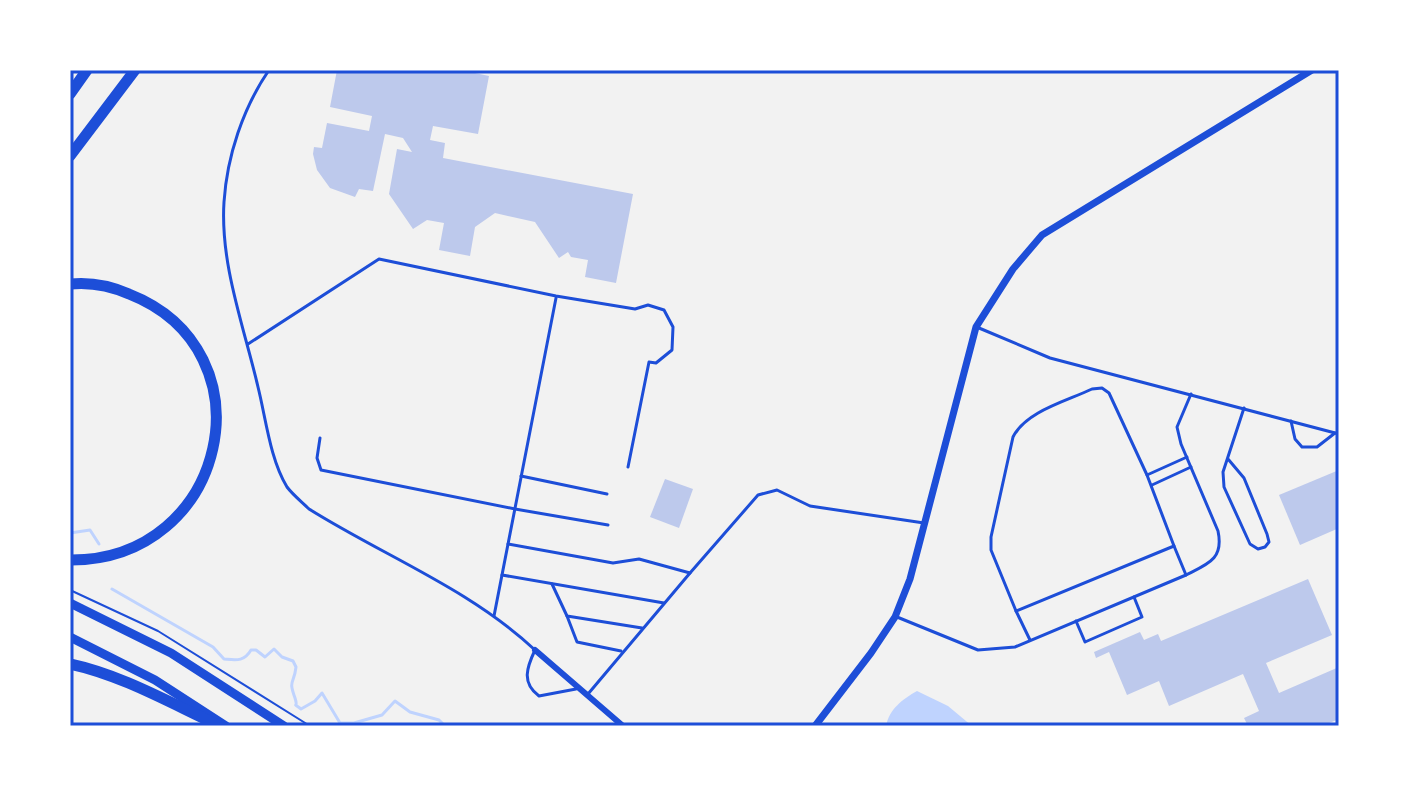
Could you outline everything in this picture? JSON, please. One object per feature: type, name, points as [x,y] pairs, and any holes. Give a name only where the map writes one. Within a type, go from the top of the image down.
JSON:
[{"type":"highway","points":[[70,94],[87,70]]},
{"type":"highway","points":[[70,156],[135,70]]},
{"type":"highway","points":[[70,284],[113,287],[151,303],[182,328],[212,385],[218,417],[213,455],[188,505],[165,530],[114,556],[70,560]]},
{"type":"highway","points":[[70,664],[125,682],[223,726]]},
{"type":"main road","points":[[70,603],[171,653],[284,726]]},
{"type":"main road","points":[[70,637],[155,680],[223,726]]},
{"type":"street","points":[[815,726],[895,617],[910,579],[976,327],[1013,269],[1042,235],[1312,70]]},
{"type":"street","points":[[535,650],[623,726]]},
{"type":"lane","points":[[269,70],[238,131],[224,201],[229,268],[277,464],[287,487],[321,517],[494,616],[535,650],[527,666],[526,678],[539,696],[580,688]]},
{"type":"lane","points":[[248,344],[379,259],[556,296],[635,309],[648,305],[664,310],[673,327],[672,350],[656,363],[649,362],[628,467]]},
{"type":"lane","points":[[494,616],[556,296]]},
{"type":"lane","points":[[976,327],[1050,358],[1337,433]]},
{"type":"lane","points":[[1030,640],[991,550],[991,537],[1013,437],[1017,428],[1029,419],[1092,389],[1102,388],[1109,393],[1152,485],[1186,575]]},
{"type":"lane","points":[[895,617],[978,650],[1015,647],[1207,564],[1217,555],[1221,544],[1177,427],[1191,394]]},
{"type":"lane","points":[[1228,459],[1244,478],[1250,492],[1267,534],[1269,542],[1265,547],[1258,549],[1250,544],[1224,487],[1223,472],[1244,408]]},
{"type":"lane","points":[[1291,421],[1295,439],[1302,447],[1317,447],[1337,433]]},
{"type":"lane","points":[[320,438],[317,458],[321,470],[608,525]]},
{"type":"lane","points":[[1147,475],[1187,457]]},
{"type":"lane","points":[[1152,485],[1191,467]]},
{"type":"lane","points":[[521,476],[607,494]]},
{"type":"lane","points":[[587,695],[758,495],[777,490],[810,506],[924,523]]},
{"type":"lane","points":[[508,544],[613,563],[639,559],[690,573]]},
{"type":"lane","points":[[1016,611],[1174,546]]},
{"type":"lane","points":[[502,575],[665,604]]},
{"type":"lane","points":[[552,584],[577,642],[623,652]]},
{"type":"lane","points":[[1076,621],[1085,642],[1142,617],[1134,597]]},
{"type":"lane","points":[[567,616],[642,628]]},
{"type":"water","points":[[917,691],[948,706],[972,726],[886,726],[893,710]]},
{"type":"building","points":[[337,70],[461,70],[489,76],[478,134],[433,126],[430,140],[445,143],[443,158],[633,194],[616,283],[585,277],[588,260],[571,257],[568,252],[559,258],[535,222],[495,213],[475,227],[470,256],[439,250],[444,223],[427,220],[413,229],[389,194],[397,149],[412,152],[403,138],[385,134],[373,191],[359,189],[355,197],[330,188],[317,170],[313,154],[314,147],[322,148],[327,123],[369,131],[372,116],[330,107]]},
{"type":"building","points":[[1339,470],[1339,528],[1300,545],[1279,495]]},
{"type":"building","points":[[665,479],[693,489],[679,528],[650,517]]},
{"type":"building","points":[[1308,579],[1332,635],[1266,663],[1279,693],[1339,667],[1339,719],[1322,726],[1248,726],[1244,718],[1259,711],[1243,674],[1169,706],[1159,681],[1127,695],[1109,652],[1096,658],[1094,652],[1140,632],[1144,640],[1158,634],[1161,641]]},
{"type":"waterway","points":[[70,533],[90,530],[99,544]]},
{"type":"waterway","points":[[112,589],[213,647],[224,659],[243,658],[251,650],[265,657],[274,649],[282,657],[293,661],[296,667],[292,688],[296,705],[301,709],[322,693],[340,723],[354,723],[382,715],[395,701],[410,712],[439,720],[445,726]]}]
